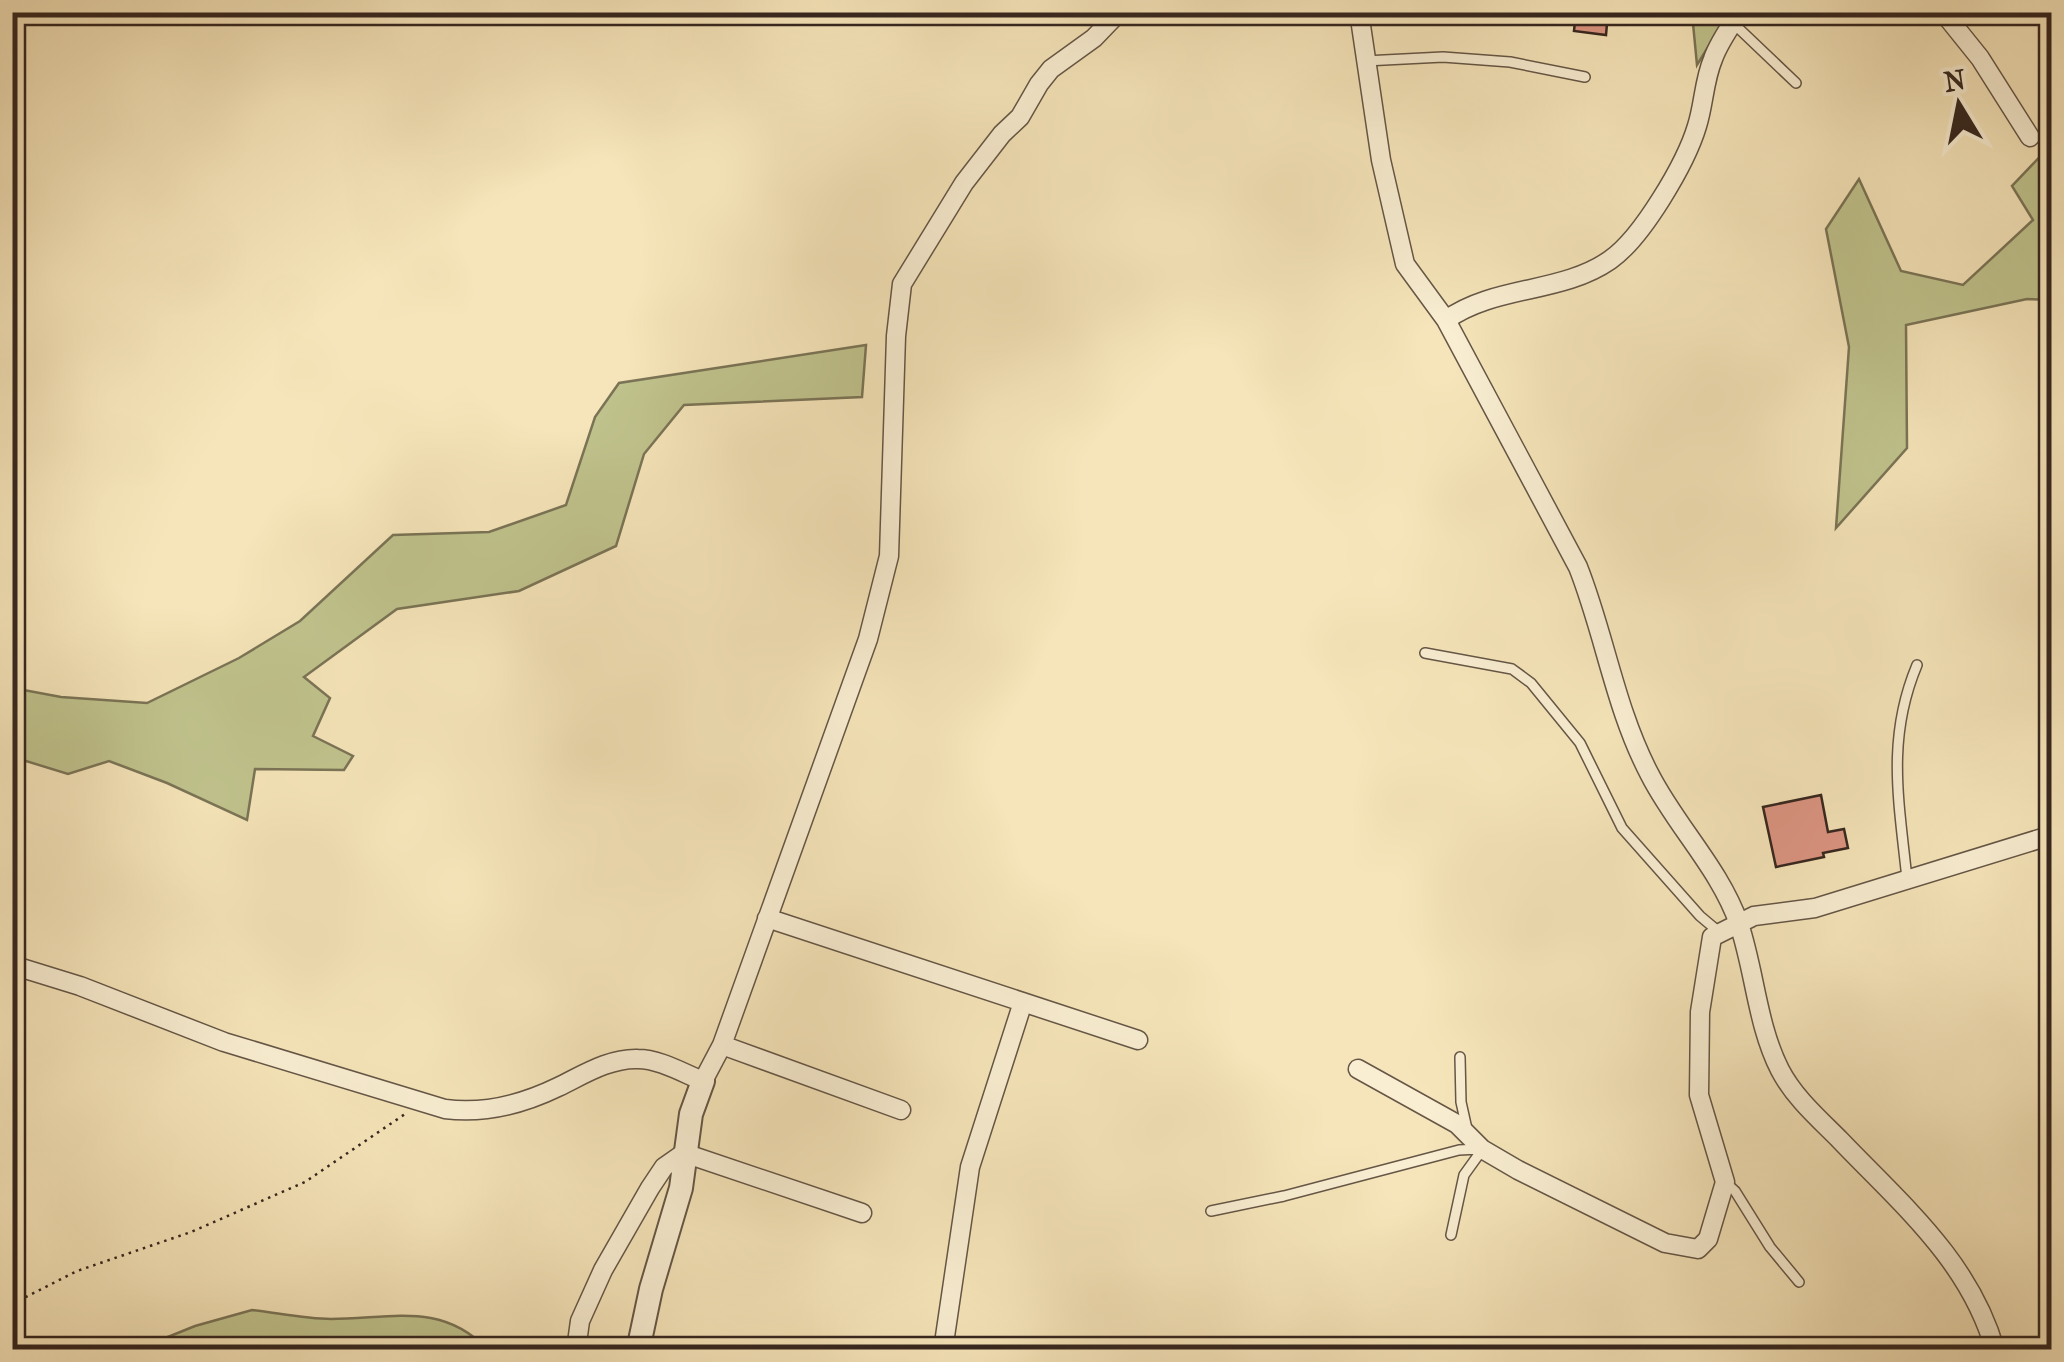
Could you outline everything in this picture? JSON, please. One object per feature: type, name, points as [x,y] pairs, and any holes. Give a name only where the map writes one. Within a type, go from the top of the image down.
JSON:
[{"type":"street","points":[[638,1350],[682,1188],[691,1114],[722,1045],[868,638],[886,576],[891,532],[896,336],[902,284],[964,183],[1020,117],[1051,69],[1094,38],[1120,12]]},
{"type":"street","points":[[1358,12],[1381,160],[1405,264],[1446,320],[1578,567],[1644,764],[1718,882],[1738,924],[1765,1031],[1781,1071],[1809,1108],[1941,1244],[1977,1299],[1994,1350]]},
{"type":"street","points":[[1943,12],[1980,58],[2030,137]]},
{"type":"street","points":[[1446,320],[1480,301],[1590,272],[1630,242],[1651,214],[1686,151],[1696,130],[1713,56],[1737,18]]},
{"type":"street","points":[[1358,1070],[1467,1132],[1482,1150],[1665,1243],[1698,1249],[1708,1239],[1725,1182],[1703,1114],[1698,1073],[1704,982],[1712,937],[1769,912],[1815,908],[2052,835]]},
{"type":"street","points":[[767,918],[1138,1040]]},
{"type":"street","points":[[12,965],[80,986],[224,1042],[420,1102],[464,1111],[506,1106],[604,1065],[636,1058],[703,1081]]},
{"type":"street","points":[[943,1350],[970,1167],[1023,1002]]},
{"type":"street","points":[[722,1045],[901,1110]]},
{"type":"street","points":[[684,1153],[862,1213]]},
{"type":"street","points":[[576,1350],[580,1321],[602,1270],[664,1167],[684,1153]]},
{"type":"lane","points":[[1737,18],[1796,83]]},
{"type":"lane","points":[[1364,61],[1443,56],[1510,62],[1585,77]]},
{"type":"lane","points":[[1424,653],[1512,669],[1531,683],[1580,743],[1622,828],[1719,932]]},
{"type":"lane","points":[[1907,881],[1896,756],[1902,699],[1917,665]]},
{"type":"lane","points":[[1460,1057],[1467,1132]]},
{"type":"lane","points":[[1211,1211],[1459,1150],[1482,1150]]},
{"type":"lane","points":[[1451,1235],[1464,1175],[1471,1160],[1482,1150]]},
{"type":"lane","points":[[1725,1182],[1799,1282]]},
{"type":"path","points":[[12,1304],[78,1270],[190,1232],[304,1182],[420,1102]]},
{"type":"green space","points":[[1692,13],[1729,13],[1697,65]]},
{"type":"green space","points":[[2051,145],[2051,300],[2027,299],[1906,325],[1907,448],[1836,528],[1849,347],[1826,229],[1859,179],[1901,271],[1963,285],[2033,220],[2012,186]]},
{"type":"green space","points":[[866,345],[862,397],[684,405],[644,454],[616,546],[519,591],[397,609],[304,677],[330,698],[313,736],[353,756],[344,770],[255,769],[247,820],[109,761],[68,774],[13,757],[13,688],[61,697],[147,703],[239,658],[300,621],[393,535],[489,532],[566,505],[595,417],[619,383]]},
{"type":"green space","points":[[252,1310],[321,1319],[433,1318],[470,1334],[487,1349],[138,1349],[195,1326]]},
{"type":"building","points":[[1576,12],[1608,12],[1606,35],[1574,31]]},
{"type":"building","points":[[1821,795],[1828,832],[1844,829],[1848,848],[1776,867],[1763,807]]}]
